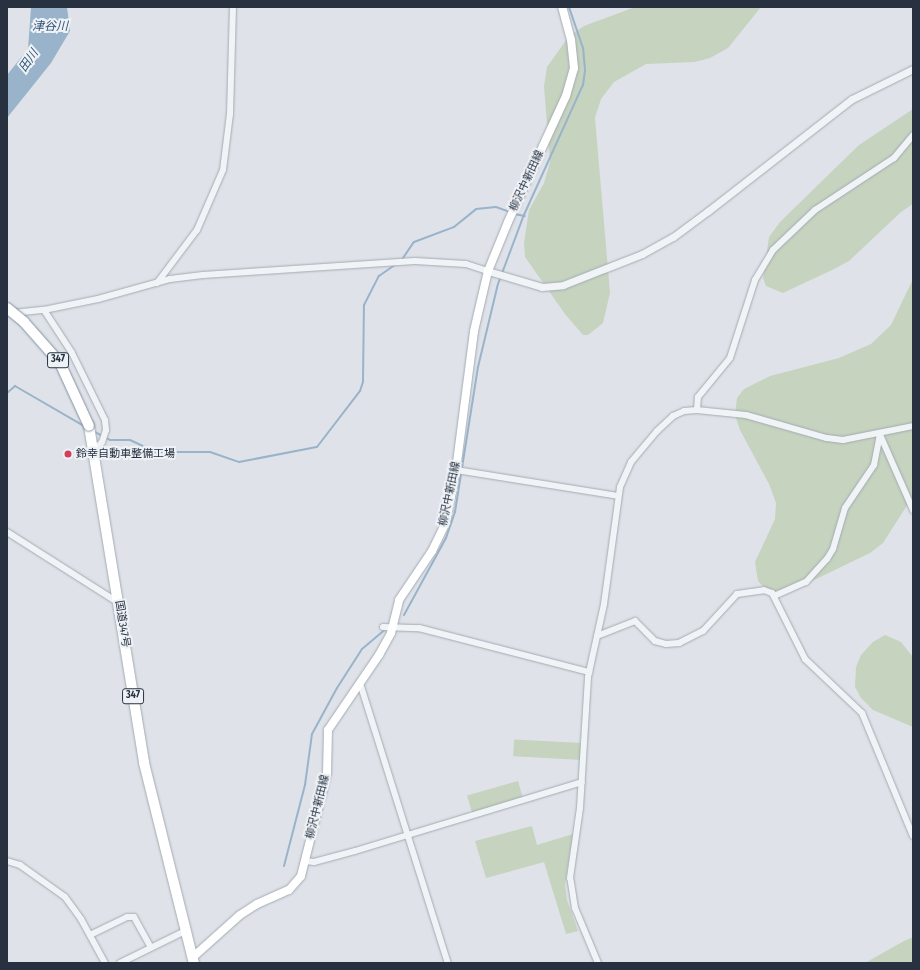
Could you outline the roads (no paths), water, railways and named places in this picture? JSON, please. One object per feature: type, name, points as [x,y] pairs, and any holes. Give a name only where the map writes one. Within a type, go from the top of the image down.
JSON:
[{"type":"highway","name":"国道347号","points":[[7,308],[24,322],[60,363],[89,426],[144,764],[191,961]]},
{"type":"main road","name":"柳沢中新田線","points":[[191,961],[240,915],[257,904],[289,890],[301,876],[327,773],[328,730],[379,655],[392,628],[398,600],[432,551],[446,522],[456,470],[474,330],[508,222],[566,96],[574,68],[571,40],[562,7]]},
{"type":"street","points":[[157,283],[198,230],[223,170],[230,114],[233,7]]},
{"type":"street","points":[[7,313],[44,310],[157,283],[203,275],[390,262],[415,261],[466,264],[542,287],[563,285],[642,254],[685,229],[852,99],[913,69]]},
{"type":"street","points":[[697,410],[698,397],[701,391],[730,358],[755,280],[773,250],[815,210],[894,158],[913,135]]},
{"type":"street","points":[[44,310],[92,390],[105,420],[106,430],[102,442],[93,452]]},
{"type":"street","points":[[598,963],[575,908],[570,887],[582,782],[589,672],[608,573],[618,496],[631,462],[657,431],[673,416],[684,411],[697,410],[746,415],[828,438],[847,440],[913,426]]},
{"type":"street","points":[[880,434],[913,510]]},
{"type":"street","points":[[774,596],[806,582],[833,549],[845,508],[874,465],[880,434]]},
{"type":"street","points":[[456,470],[618,496]]},
{"type":"street","points":[[7,532],[119,603]]},
{"type":"street","points":[[597,636],[635,621],[655,641],[666,644],[680,643],[703,631],[737,594],[764,590],[774,596],[805,659],[862,713],[913,836]]},
{"type":"street","points":[[383,627],[419,628],[589,672]]},
{"type":"street","points":[[360,683],[448,963]]},
{"type":"street","points":[[305,861],[314,862],[408,836],[582,782]]},
{"type":"street","points":[[7,861],[20,865],[65,897],[90,935],[105,963]]},
{"type":"street","points":[[90,935],[127,917],[134,917],[151,948]]},
{"type":"street","points":[[120,963],[185,931]]},
{"type":"water","name":"津谷川","points":[[31,7],[67,7],[70,31],[51,63],[7,118],[7,75],[28,49]]},
{"type":"waterway","points":[[404,615],[446,538],[455,512],[478,367],[498,284],[523,217],[583,85],[585,70],[583,48],[569,7]]},
{"type":"waterway","points":[[401,261],[414,242],[454,227],[476,209],[496,207],[510,212]]},
{"type":"waterway","points":[[514,214],[525,216]]},
{"type":"waterway","points":[[93,431],[110,440],[130,440],[156,452],[210,452],[239,462],[317,447],[360,391],[363,382],[364,305],[379,276],[396,264]]},
{"type":"waterway","points":[[7,393],[15,386],[84,426]]},
{"type":"waterway","points":[[284,866],[305,785],[312,734],[337,688],[362,649],[386,629]]},
{"type":"place","name":"鈴幸自動車整備工場","points":[[68,454]]},
{"type":"water label","name":"田川","points":[[29,61]]}]
